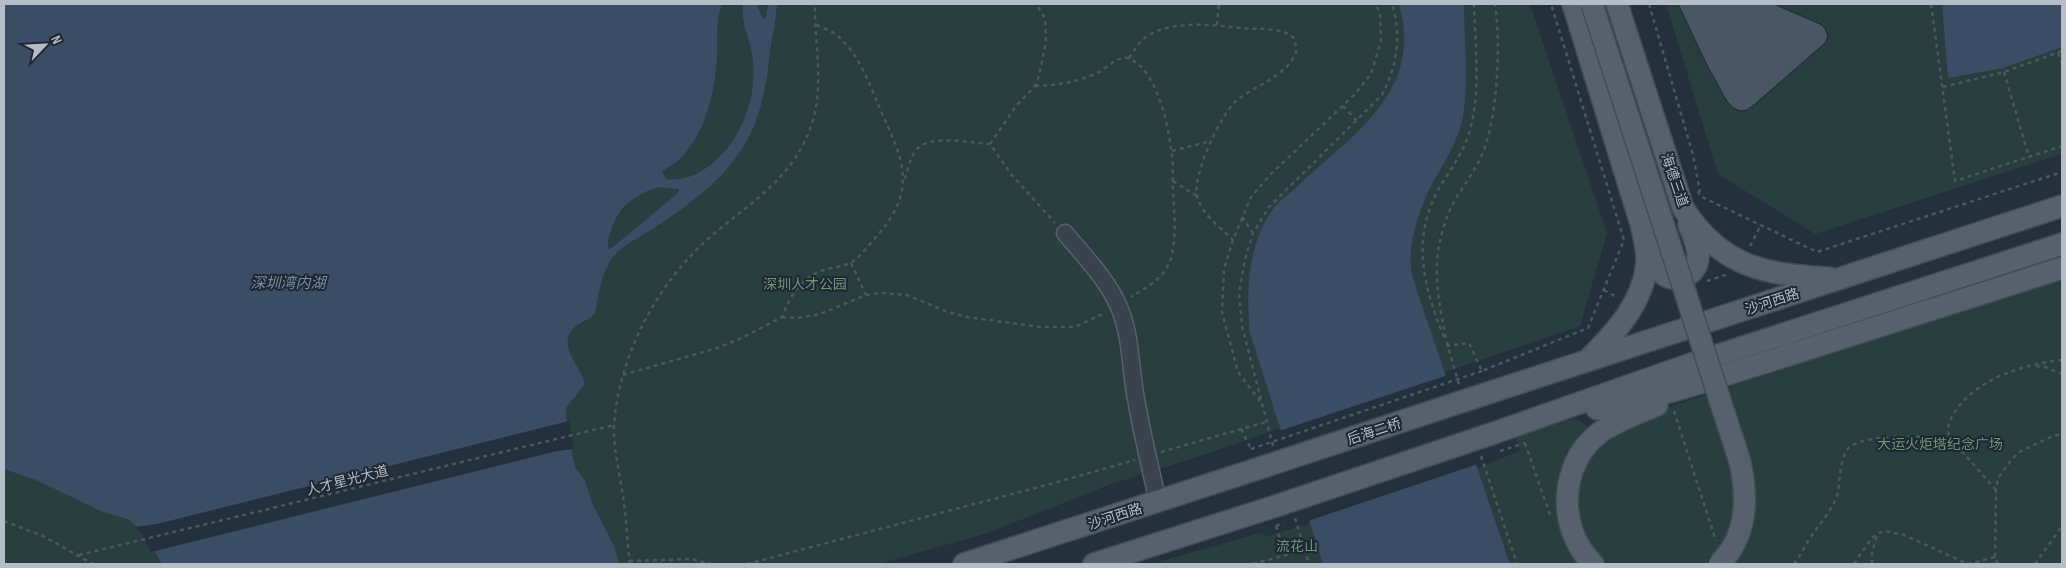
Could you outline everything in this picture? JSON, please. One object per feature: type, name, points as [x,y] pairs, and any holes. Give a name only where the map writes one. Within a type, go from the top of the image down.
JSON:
[{"type":"main road","points":[[1573,4],[1641,224],[1655,263],[1662,274],[1677,279],[1688,276],[1696,268],[1699,256],[1692,202]]},
{"type":"main road","points":[[1592,4],[1742,470],[1746,493],[1743,520],[1733,548],[1718,555]]},
{"type":"main road","name":"海德三道","points":[[1617,4],[1692,202],[1701,234],[1726,254],[1742,263],[1760,269],[1791,275],[1844,278]]},
{"type":"main road","name":"沙河西路","points":[[1482,395],[1844,278],[2062,205]]},
{"type":"main road","points":[[1586,362],[1618,328],[1633,306],[1639,291],[1647,262],[1646,246],[1641,224]]},
{"type":"main road","points":[[1094,564],[1286,508],[1691,364],[2062,244]]},
{"type":"main road","points":[[1494,433],[1652,397],[2062,268]]},
{"type":"main road","points":[[1593,564],[1580,548],[1573,533],[1566,503],[1570,474],[1582,452],[1590,441],[1610,426],[1710,380]]},
{"type":"main road","name":"后海二桥","points":[[1270,458],[1482,395]]},
{"type":"main road","name":"沙河西路","points":[[964,564],[1158,502],[1270,458]]},
{"type":"lane","points":[[1065,233],[1107,286],[1126,324],[1138,409],[1158,502]]},
{"type":"path","points":[[710,564],[692,559],[630,563],[625,506],[615,446],[614,425],[623,375],[632,348],[645,322],[682,265],[702,244],[758,200],[784,174],[802,147],[813,121],[819,93],[814,24],[815,4]]},
{"type":"path","points":[[990,144],[1016,106],[1035,86],[1039,76],[1046,42],[1046,18],[1036,4]]},
{"type":"path","points":[[1217,24],[1219,4]]},
{"type":"path","points":[[1261,402],[1238,372],[1222,312],[1224,269],[1233,240],[1252,196],[1270,175],[1343,106],[1371,74],[1381,41],[1380,14],[1376,4]]},
{"type":"path","points":[[1270,458],[1266,422],[1242,326],[1239,294],[1245,259],[1253,233],[1269,207],[1290,184],[1382,95],[1391,76],[1396,57],[1397,36],[1392,4]]},
{"type":"path","points":[[1445,340],[1430,300],[1422,261],[1422,238],[1436,195],[1462,153],[1470,130],[1477,81],[1474,4]]},
{"type":"path","points":[[1482,371],[1469,343],[1446,346],[1437,277],[1438,248],[1454,202],[1480,160],[1492,123],[1498,30],[1495,4]]},
{"type":"path","points":[[1241,429],[1250,449],[1482,371],[1588,328],[1624,240],[1550,4]]},
{"type":"path","points":[[1649,4],[1693,155],[1692,202],[1817,252],[2062,172]]},
{"type":"path","points":[[1931,4],[1955,181],[2062,146]]},
{"type":"path","points":[[814,24],[832,33],[852,54],[891,132],[901,160],[904,181]]},
{"type":"path","points":[[1129,58],[1140,42],[1150,34],[1181,26],[1217,24],[1282,31],[1293,37],[1297,49],[1290,63],[1234,102],[1225,113],[1211,141],[1199,176],[1197,196],[1205,213],[1233,240]]},
{"type":"path","points":[[1943,87],[2004,72],[2062,51]]},
{"type":"path","points":[[2058,53],[2062,63]]},
{"type":"path","points":[[2004,72],[2029,157]]},
{"type":"path","points":[[1343,106],[1357,121]]},
{"type":"path","points":[[623,375],[717,348],[742,338],[782,317],[789,299],[799,284],[813,274],[851,262],[888,224],[898,206],[911,160],[918,148],[929,142],[943,140],[990,144]]},
{"type":"path","points":[[1172,151],[1211,141]]},
{"type":"path","points":[[990,144],[1011,174],[1065,233]]},
{"type":"path","points":[[1172,180],[1197,196]]},
{"type":"path","points":[[1242,217],[1253,233]]},
{"type":"path","points":[[851,262],[866,294]]},
{"type":"path","points":[[1996,490],[1950,438],[1948,432],[1950,420],[1964,400],[1999,377],[2044,362],[2062,360]]},
{"type":"path","points":[[2029,367],[2045,367],[2062,374]]},
{"type":"path","points":[[1674,410],[1718,555]]},
{"type":"path","points":[[1165,451],[1266,422]]},
{"type":"path","name":"人才星光大道","points":[[80,555],[614,425]]},
{"type":"path","points":[[1998,564],[1996,557],[1996,490],[1998,478],[2017,455],[2032,445],[2055,435],[2062,435]]},
{"type":"path","points":[[1794,564],[1833,505],[1838,493],[1841,468],[1847,450],[1851,446],[1881,438],[1919,436],[1950,438]]},
{"type":"path","points":[[1525,443],[1550,517]]},
{"type":"path","points":[[1479,448],[1517,564]]},
{"type":"path","points":[[748,564],[1036,488],[1130,461]]},
{"type":"path","points":[[1286,508],[1310,564]]},
{"type":"path","points":[[4,520],[43,536],[80,555],[93,564]]},
{"type":"path","points":[[1276,526],[1285,555]]},
{"type":"path","points":[[2035,564],[2062,526]]},
{"type":"path","points":[[1854,564],[1862,550],[1878,533],[1885,531],[1904,534],[1968,564],[1996,557]]},
{"type":"path","points":[[1872,564],[1872,552],[1878,533]]},
{"type":"path","points":[[1252,564],[1304,550]]},
{"type":"green space","name":"深圳人才公园","points":[[4,4],[1530,4],[1607,233],[1580,326],[1191,459],[1111,484],[988,533],[878,564],[4,564]]},
{"type":"green space","points":[[1666,4],[2062,4],[2062,154],[1815,234],[1718,174]]},
{"type":"green space","name":"大运火炬塔纪念广场","points":[[2062,277],[2062,564],[1510,564],[1477,468],[1520,451],[1515,437],[1575,418],[1590,428],[1666,408]]},
{"type":"green space","name":"流花山","points":[[1311,523],[1323,564],[1151,564],[1263,532],[1264,537]]},
{"type":"water","name":"深圳湾内湖","points":[[4,4],[722,4],[718,24],[716,71],[711,99],[702,126],[687,151],[678,161],[662,172],[666,179],[672,180],[692,176],[704,169],[726,150],[735,138],[748,110],[753,79],[751,49],[744,22],[743,4],[756,4],[764,20],[768,4],[777,4],[766,85],[758,114],[747,141],[728,168],[701,194],[671,217],[627,244],[616,253],[603,277],[595,313],[575,327],[569,336],[569,349],[585,384],[566,408],[566,418],[575,467],[585,481],[593,505],[614,546],[619,564],[162,564],[144,533],[128,519],[103,512],[36,480],[4,469]],"holes":[[[659,187],[679,189],[679,192],[609,249],[608,240],[613,225],[627,204],[634,198]]]},
{"type":"water","points":[[1399,4],[1464,4],[1466,81],[1464,112],[1450,152],[1420,211],[1414,230],[1410,259],[1412,275],[1418,294],[1510,564],[1323,564],[1250,333],[1248,287],[1252,258],[1262,229],[1279,202],[1343,145],[1380,107],[1393,85],[1402,61],[1404,35]]},
{"type":"water","points":[[1942,4],[2062,4],[2062,47],[2003,68],[1948,78]]},
{"type":"pier","points":[[1448,375],[1478,464],[1308,521],[1279,431]]},
{"type":"pier","points":[[569,421],[574,449],[557,451],[151,552],[142,534],[135,527],[157,524]]},
{"type":"building","points":[[1678,4],[1774,4],[1820,24],[1825,28],[1828,37],[1825,43],[1755,104],[1747,110],[1741,111],[1733,108],[1726,100]]}]
